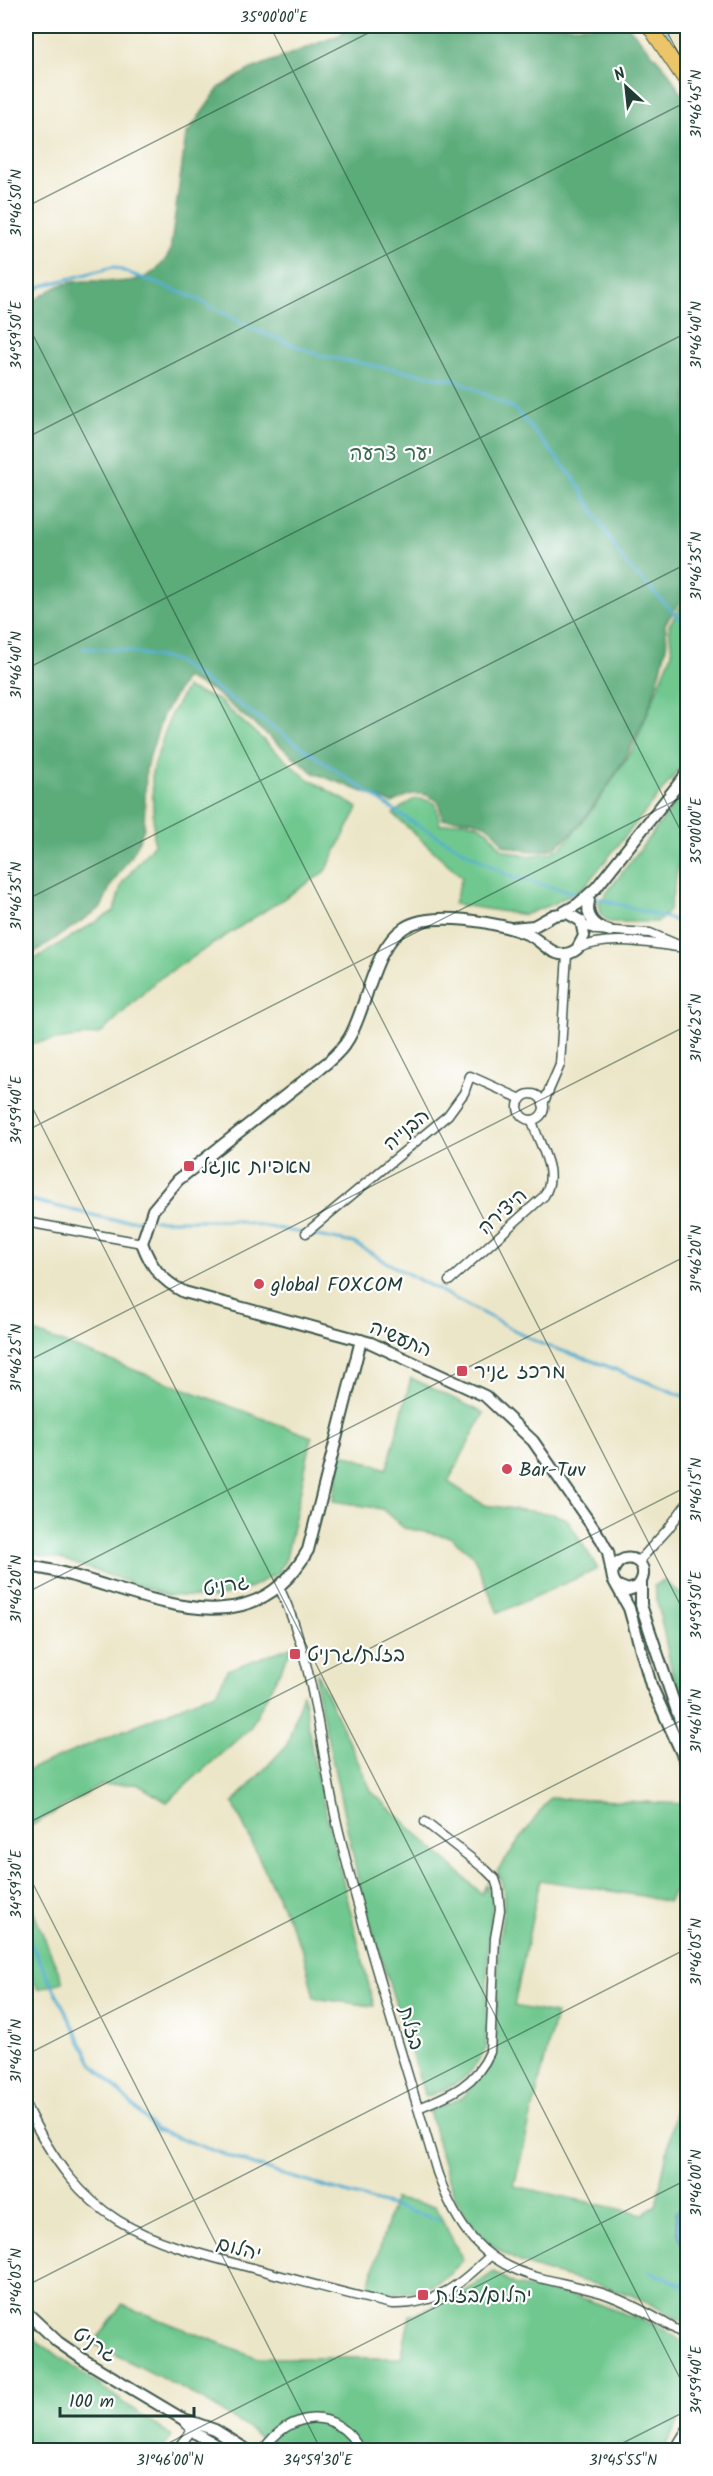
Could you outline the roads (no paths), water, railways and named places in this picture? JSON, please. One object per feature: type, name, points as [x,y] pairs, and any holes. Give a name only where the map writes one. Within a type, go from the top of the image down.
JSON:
[{"type":"highway","points":[[649,26],[687,84]]},
{"type":"street","points":[[577,949],[584,939],[582,924],[584,911],[596,888],[687,772]]},
{"type":"street","points":[[513,928],[534,926],[564,912],[578,904],[596,888]]},
{"type":"street","points":[[589,901],[588,911],[592,920],[599,927],[610,931]]},
{"type":"street","points":[[564,912],[573,915],[593,930],[655,934],[686,948]]},
{"type":"street","points":[[26,1222],[142,1243],[153,1210],[178,1180],[328,1062],[340,1050],[356,1022],[383,952],[404,928],[420,920],[443,917],[513,928],[530,935],[554,952],[567,954],[592,944],[623,942],[686,948]]},
{"type":"street","points":[[547,946],[543,934],[549,919]]},
{"type":"street","points":[[543,1104],[534,1095],[527,1095],[521,1099],[519,1105],[521,1114],[532,1120],[542,1113],[543,1104],[560,1065],[567,954]]},
{"type":"street","name":"הבנייה","points":[[306,1233],[448,1115],[464,1093],[470,1076],[521,1099]]},
{"type":"street","name":"היצירה","points":[[449,1281],[548,1190],[551,1183],[550,1167],[539,1144],[532,1120]]},
{"type":"street","name":"התעשיה","points":[[142,1243],[153,1269],[161,1278],[184,1292],[361,1340],[486,1396],[533,1441],[601,1539],[608,1552],[613,1571]]},
{"type":"street","name":"גרניט","points":[[26,1566],[47,1569],[163,1603],[194,1608],[234,1606],[252,1601],[279,1587],[298,1568],[308,1550],[361,1340]]},
{"type":"street","points":[[687,1502],[668,1529],[633,1560],[618,1562],[613,1571],[613,1579],[629,1608],[651,1685],[687,1767]]},
{"type":"street","name":"התעשיה","points":[[601,1539],[633,1560]]},
{"type":"street","points":[[633,1560],[644,1574],[641,1583],[641,1605],[687,1744]]},
{"type":"street","points":[[618,1586],[623,1589],[633,1589],[641,1583]]},
{"type":"street","name":"בזלת","points":[[279,1587],[291,1612],[303,1647],[324,1766],[344,1854],[439,2179],[453,2211],[468,2235],[490,2256],[519,2272],[622,2300],[687,2337]]},
{"type":"street","points":[[418,2108],[462,2088],[484,2067],[490,2052],[495,1938],[500,1910],[500,1897],[495,1879],[425,1822]]},
{"type":"street","name":"יהלום","points":[[26,2106],[55,2158],[81,2192],[118,2222],[175,2248],[392,2304],[410,2304],[441,2295],[458,2286],[490,2256]]},
{"type":"street","name":"גרניט","points":[[26,2312],[71,2351],[195,2427]]},
{"type":"street","points":[[263,2451],[284,2429],[304,2419],[315,2418],[336,2423],[345,2430],[360,2451]]},
{"type":"street","points":[[176,2451],[195,2427]]},
{"type":"street","points":[[195,2427],[224,2451]]},
{"type":"street","points":[[195,2427],[215,2430],[247,2451]]},
{"type":"street","points":[[674,2451],[687,2427]]},
{"type":"water","points":[[687,2202],[687,2249],[679,2237],[676,2213]]},
{"type":"waterway","points":[[666,26],[672,48]]},
{"type":"waterway","points":[[684,92],[688,104]]},
{"type":"waterway","points":[[26,295],[42,286],[113,267],[195,298],[255,330],[322,356],[459,381],[515,409],[574,478],[624,562],[688,627]]},
{"type":"waterway","points":[[83,648],[123,650],[174,660],[409,820],[511,877],[584,895]]},
{"type":"waterway","points":[[590,896],[688,924]]},
{"type":"waterway","points":[[26,1199],[113,1220],[147,1220]]},
{"type":"waterway","points":[[154,1220],[233,1220],[354,1243],[539,1343],[604,1365],[688,1398]]},
{"type":"waterway","points":[[26,1934],[92,2063],[156,2130],[274,2172],[439,2220]]},
{"type":"waterway","points":[[650,2272],[688,2287]]},
{"type":"place","name":"מאפיות אנגל","points":[[189,1166]]},
{"type":"place","name":"global FOXCOM","points":[[259,1284]]},
{"type":"place","name":"מרכז גניר","points":[[462,1371]]},
{"type":"place","name":"Bar-Tuv","points":[[507,1469]]},
{"type":"place","name":"בזלת/גרניט","points":[[295,1654]]},
{"type":"place","name":"יהלום/בזלת","points":[[423,2295]]},
{"type":"park label","name":"יער צרעה","points":[[391,453]]}]
